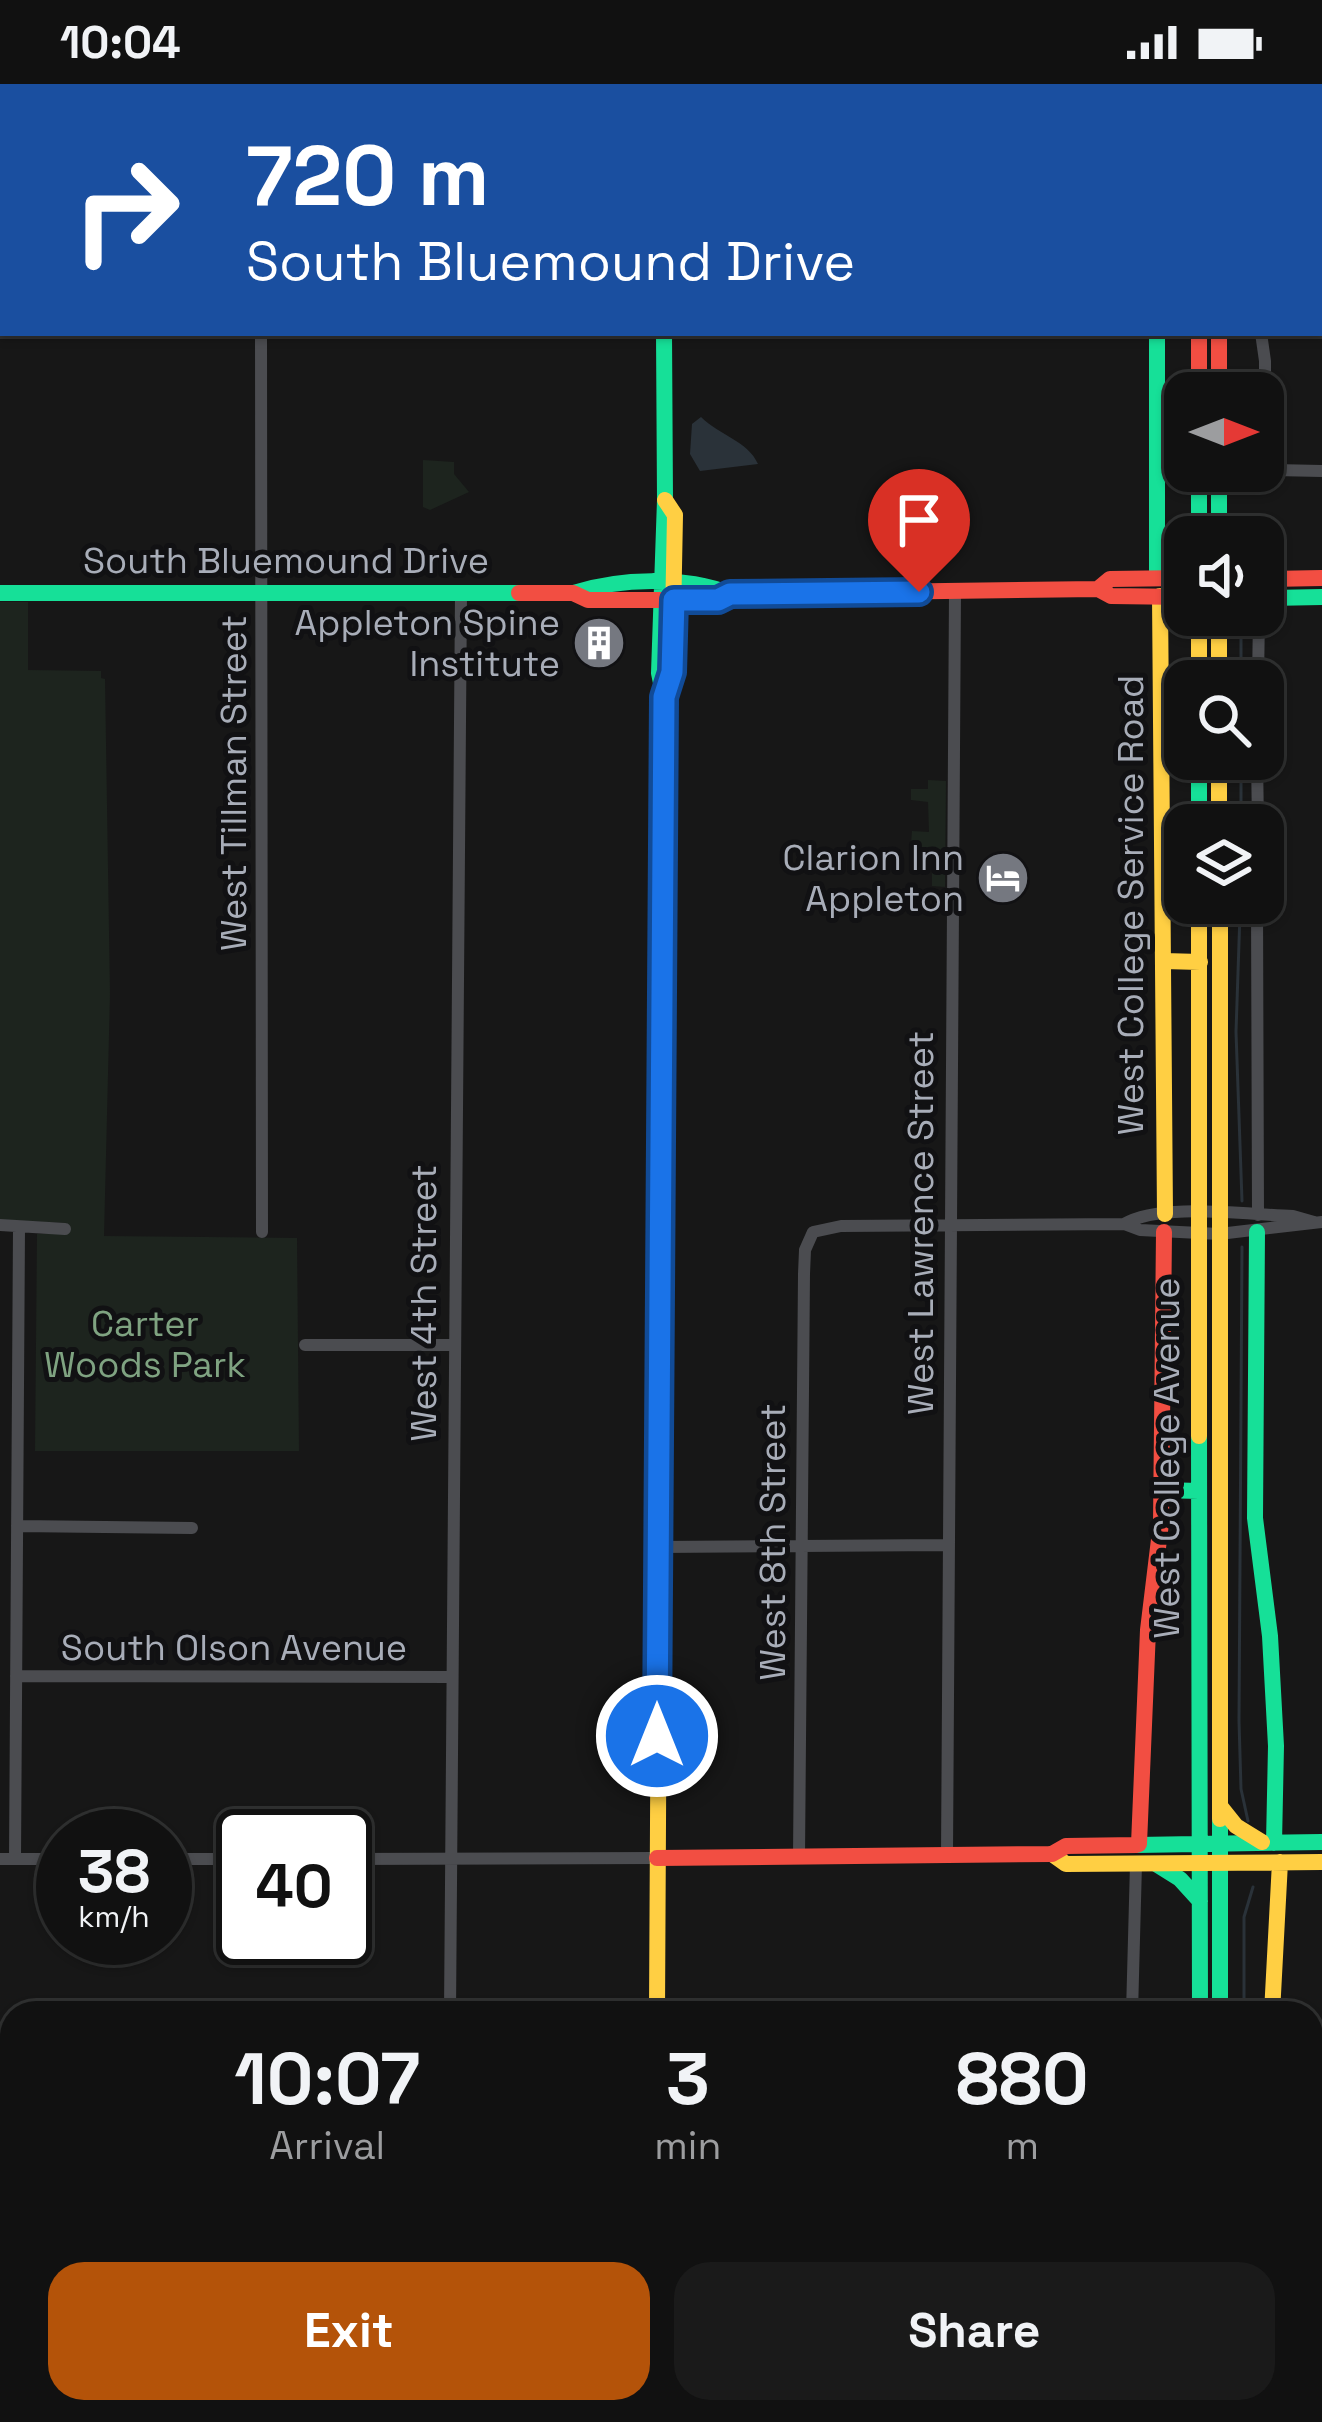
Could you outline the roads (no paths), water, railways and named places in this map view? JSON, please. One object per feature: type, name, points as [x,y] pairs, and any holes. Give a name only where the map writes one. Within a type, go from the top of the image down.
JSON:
[{"type":"street","name":"West Tillman Street","points":[[261,336],[262,1232]]},
{"type":"street","points":[[657,2001],[664,697],[672,672],[667,592],[674,515],[665,500],[664,336]]},
{"type":"street","name":"West College Service Road","points":[[1139,1844],[1144,1688],[1162,1490],[1164,961],[1157,336]]},
{"type":"street","points":[[1199,336],[1199,372]]},
{"type":"street","points":[[1219,336],[1219,372]]},
{"type":"street","points":[[1261,336],[1265,462],[1277,470],[1322,471]]},
{"type":"street","points":[[1284,579],[1322,578]]},
{"type":"street","name":"South Bluemound Drive","points":[[0,593],[573,593],[588,600],[667,592],[718,600],[730,594],[1098,589],[1110,579],[1164,589]]},
{"type":"street","name":"South Bluemound Drive","points":[[1158,587],[1164,585]]},
{"type":"street","name":"West Lawrence Street","points":[[947,1855],[955,592]]},
{"type":"street","name":"West 4th Street","points":[[450,2001],[461,593]]},
{"type":"street","points":[[1284,598],[1322,597]]},
{"type":"street","name":"West College Avenue","points":[[1199,924],[1199,1491],[1209,1843],[1219,1864],[1220,2001]]},
{"type":"street","name":"West College Avenue","points":[[1200,2001],[1199,1864],[1220,1806],[1220,924]]},
{"type":"street","points":[[1257,924],[1255,1518],[1270,1636],[1276,1746],[1268,1843]]},
{"type":"street","points":[[1164,961],[1200,962]]},
{"type":"street","points":[[950,1226],[1164,1223],[1199,1214],[1257,1224]]},
{"type":"street","points":[[1164,1223],[1199,1234],[1219,1234],[1257,1224],[1318,1222]]},
{"type":"street","points":[[0,1226],[65,1228]]},
{"type":"street","name":"West 8th Street","points":[[799,1857],[805,1250],[815,1230],[950,1226]]},
{"type":"street","points":[[16,1859],[19,1228]]},
{"type":"street","points":[[305,1345],[453,1345]]},
{"type":"street","points":[[1162,1490],[1199,1491]]},
{"type":"street","points":[[17,1526],[192,1528]]},
{"type":"street","points":[[658,1547],[947,1545]]},
{"type":"street","name":"South Olson Avenue","points":[[16,1676],[452,1677]]},
{"type":"street","points":[[1220,1806],[1236,1826],[1268,1843]]},
{"type":"street","points":[[372,1858],[1052,1854],[1066,1846],[1322,1842]]},
{"type":"street","points":[[1052,1854],[1066,1864],[1322,1862]]},
{"type":"street","points":[[0,1859],[36,1859]]},
{"type":"street","points":[[1273,2001],[1280,1862]]},
{"type":"street","points":[[1132,2001],[1136,1864]]},
{"type":"street","points":[[1156,1864],[1200,1901]]},
{"type":"waterway","points":[[1241,636],[1241,660]]},
{"type":"waterway","points":[[1241,780],[1241,804]]},
{"type":"waterway","points":[[1240,924],[1236,1032],[1242,1201]]},
{"type":"waterway","points":[[1242,1247],[1239,1721],[1241,1789],[1248,1821]]},
{"type":"waterway","points":[[1244,2001],[1244,1917],[1253,1887]]},
{"type":"place","name":"Appleton Spine Institute","points":[[599,643]]},
{"type":"place","name":"Clarion Inn Appleton","points":[[1003,878]]},
{"type":"park label","name":"Carter Woods Park","points":[[145,1344]]}]
